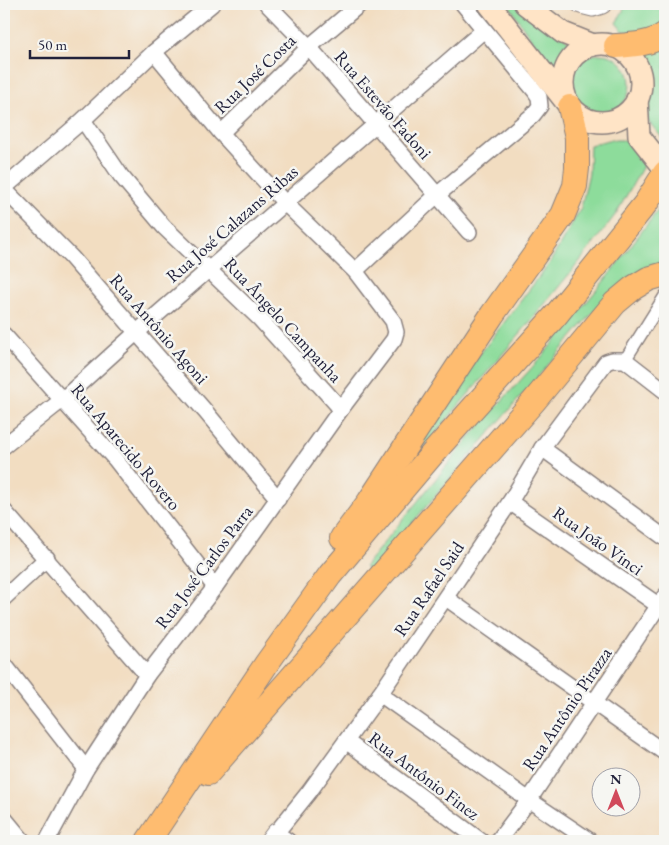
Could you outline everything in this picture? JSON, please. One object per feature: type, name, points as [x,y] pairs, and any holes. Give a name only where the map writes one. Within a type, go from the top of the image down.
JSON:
[{"type":"highway","points":[[604,45],[632,45],[658,39],[665,34]]},
{"type":"highway","points":[[267,663],[308,588],[369,502],[492,315],[563,214],[575,186],[577,168],[577,137],[570,107]]},
{"type":"highway","points":[[152,835],[267,663],[330,575],[434,452],[556,315],[646,203],[665,171]]},
{"type":"highway","points":[[152,835],[534,401],[615,303],[633,288],[648,279],[665,274]]},
{"type":"main road","points":[[489,4],[570,107],[584,118],[595,122],[610,121],[625,114],[638,100]]},
{"type":"main road","points":[[524,4],[563,34],[627,52],[636,62],[640,74],[641,87],[638,100],[642,141]]},
{"type":"main road","points":[[570,107],[562,88],[563,74],[568,62],[576,52],[588,45],[604,45]]},
{"type":"main road","points":[[610,121],[642,141],[665,171]]},
{"type":"street","points":[[4,189],[83,120],[154,52],[212,4]]},
{"type":"street","name":"Rua Estevão Fadoni","points":[[267,4],[309,47],[469,232]]},
{"type":"street","name":"Rua José Costa","points":[[221,133],[309,47],[360,4]]},
{"type":"street","points":[[154,52],[221,133],[285,203],[355,271],[437,195],[533,115],[540,106],[536,91],[463,4]]},
{"type":"street","points":[[581,4],[593,7],[602,4]]},
{"type":"street","name":"Rua José Calazans Ribas","points":[[4,446],[62,400],[374,124],[484,30]]},
{"type":"street","name":"Rua Ângelo Campanha","points":[[83,120],[121,176],[164,226],[259,318],[341,409]]},
{"type":"street","name":"Rua Antônio Agoni","points":[[4,189],[71,257],[278,499]]},
{"type":"street","name":"Rua José Carlos Parra","points":[[46,841],[86,769],[146,674],[214,587],[394,338],[396,332],[393,321],[355,271]]},
{"type":"street","points":[[665,296],[625,360],[665,391]]},
{"type":"street","name":"Rua Aparecido Rovero","points":[[4,335],[115,459],[214,587]]},
{"type":"street","name":"Rua Rafael Said","points":[[278,839],[446,598],[510,502],[542,448],[606,362],[625,360]]},
{"type":"street","points":[[542,448],[665,538]]},
{"type":"street","name":"Rua João Vinci","points":[[510,502],[663,604]]},
{"type":"street","points":[[4,511],[146,674]]},
{"type":"street","points":[[4,598],[46,558]]},
{"type":"street","points":[[446,598],[665,753]]},
{"type":"street","name":"Rua Antônio Pirazza","points":[[498,841],[529,800],[663,604]]},
{"type":"street","points":[[4,664],[86,769]]},
{"type":"street","points":[[380,694],[590,841]]},
{"type":"street","name":"Rua Antônio Finez","points":[[346,741],[480,841]]},
{"type":"street","points":[[4,818],[23,841]]},
{"type":"green space","points":[[508,4],[521,4],[571,43],[561,53],[554,74]]},
{"type":"green space","points":[[627,4],[665,4],[665,23],[644,31],[623,31],[616,23]]},
{"type":"green space","points":[[665,48],[665,141],[647,120],[649,78],[645,62],[640,54]]},
{"type":"green space","points":[[600,54],[617,59],[625,67],[630,84],[625,101],[617,109],[600,114],[583,109],[575,101],[570,84],[575,67],[583,59]]},
{"type":"green space","points":[[608,140],[631,142],[644,157],[642,168],[616,214],[529,323],[408,465],[408,458],[470,367],[549,264],[581,208],[589,173],[590,145]]},
{"type":"green space","points":[[665,201],[665,262],[659,264],[603,301],[369,573],[365,566],[479,426],[539,360],[604,281]]}]
